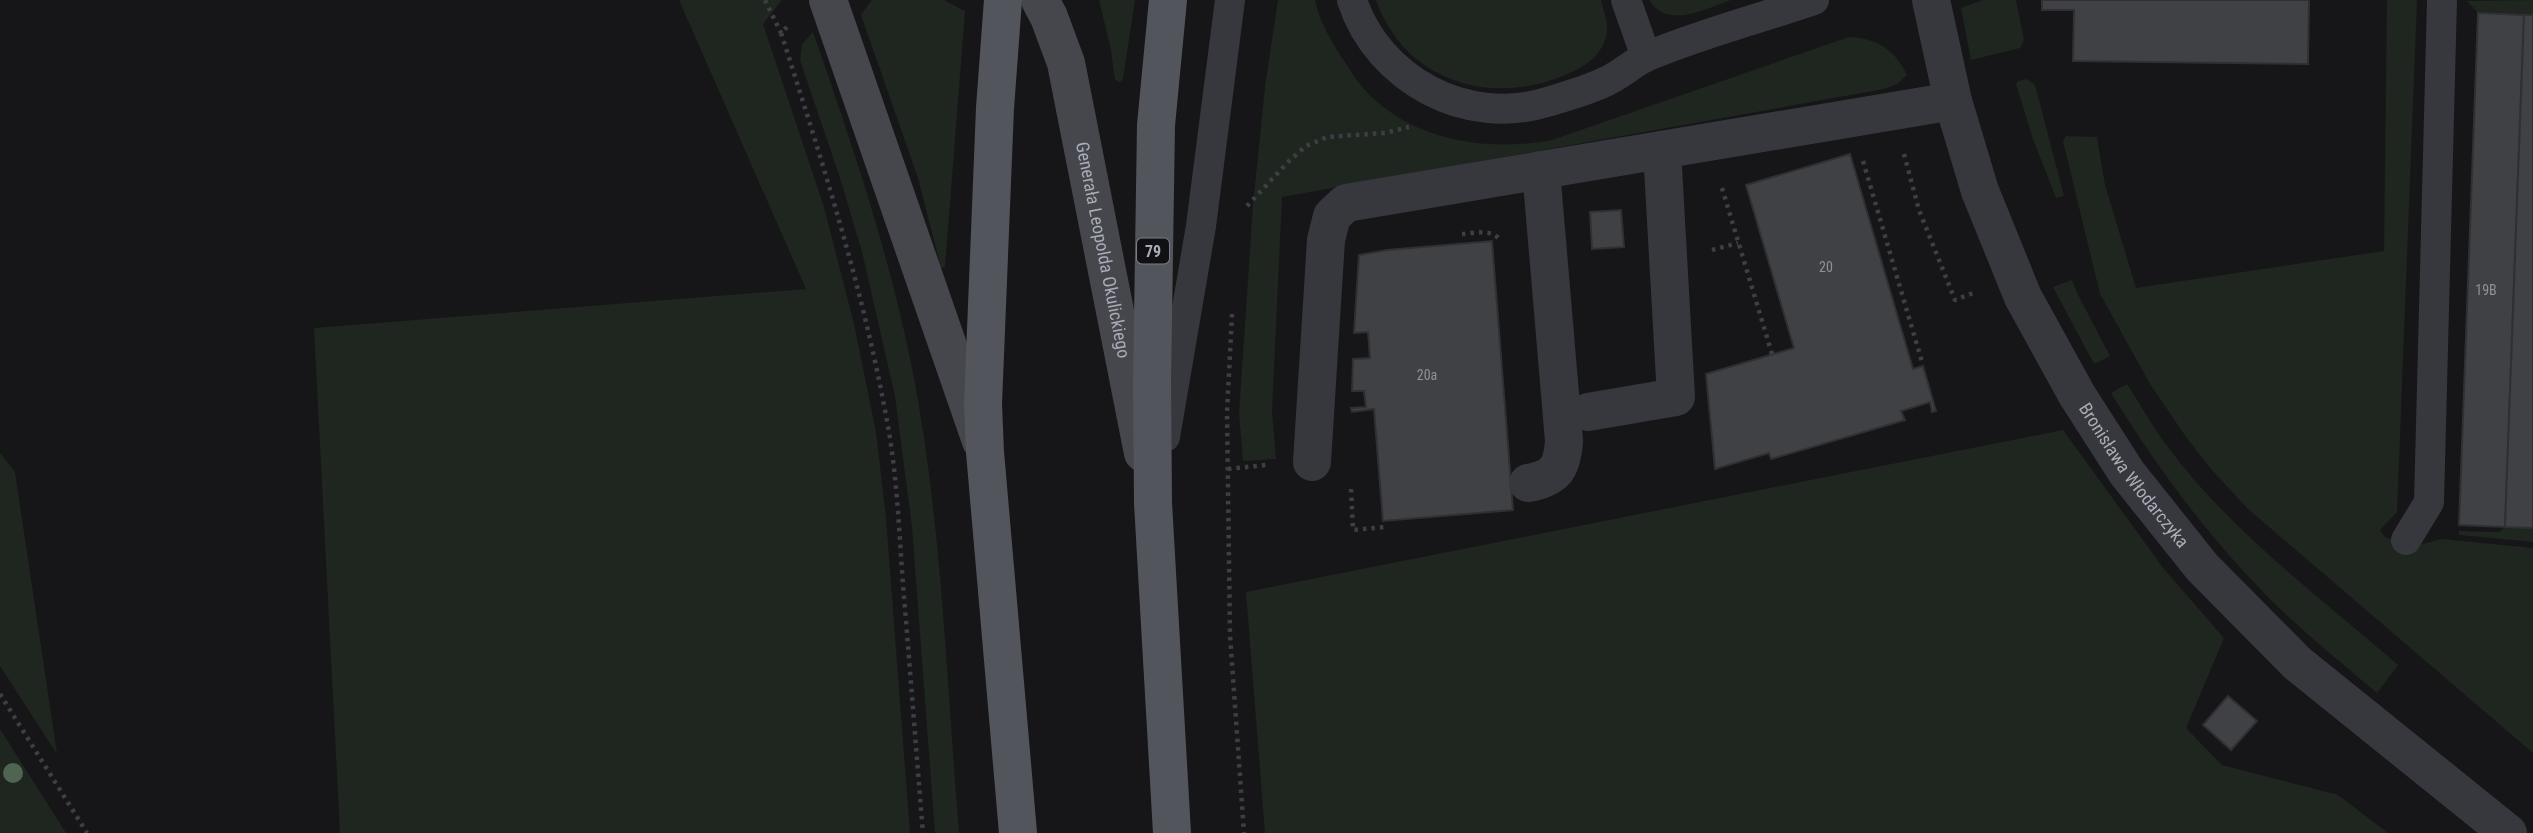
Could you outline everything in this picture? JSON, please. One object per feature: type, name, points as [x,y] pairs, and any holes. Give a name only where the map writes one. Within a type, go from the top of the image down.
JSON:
[{"type":"main road","points":[[828,0],[985,452]]},
{"type":"main road","name":"Generała Leopolda Okulickiego","points":[[1040,0],[1066,63],[1153,503]]},
{"type":"main road","name":"79","points":[[1168,0],[1156,125],[1152,383],[1153,503],[1172,833]]},
{"type":"main road","points":[[1002,12],[995,108],[983,404],[1018,833]]},
{"type":"street","name":"Bronisława Włodarczyka","points":[[1931,0],[1953,101],[1980,191],[2023,297],[2077,395],[2127,473],[2202,567],[2297,663],[2508,833]]},
{"type":"street","points":[[1312,462],[1326,240],[1332,216],[1346,204],[1953,101]]},
{"type":"street","points":[[1588,412],[1676,397],[1661,150]]},
{"type":"street","points":[[1528,483],[1547,478],[1555,472],[1561,462],[1564,440],[1541,170]]},
{"type":"lane","points":[[1153,503],[1201,226],[1230,0]]},
{"type":"lane","points":[[1352,0],[1372,39],[1400,71],[1418,86],[1437,96],[1483,108],[1514,108],[1546,102],[1606,81],[1646,57],[1814,0]]},
{"type":"lane","points":[[1626,0],[1646,57]]},
{"type":"lane","points":[[2406,540],[2429,502],[2442,0]]},
{"type":"path","points":[[765,0],[780,33],[838,220],[868,328],[888,423],[923,833]]},
{"type":"path","points":[[780,33],[790,24]]},
{"type":"path","points":[[1244,209],[1306,146],[1327,137],[1385,133],[1417,125]]},
{"type":"path","points":[[1861,156],[1922,362]]},
{"type":"path","points":[[1720,181],[1772,355]]},
{"type":"path","points":[[1450,234],[1494,234],[1498,236],[1501,247]]},
{"type":"path","points":[[1244,833],[1230,635],[1228,469],[1249,466]]},
{"type":"path","points":[[1350,477],[1353,530],[1385,527]]},
{"type":"path","points":[[0,694],[87,833]]},
{"type":"shaded area","points":[[679,0],[782,0],[763,24],[824,207],[854,324],[876,432],[886,518],[910,833],[340,833],[314,328],[806,289]]},
{"type":"shaded area","points":[[872,0],[944,0],[965,11],[945,267],[941,268],[918,178],[861,15]]},
{"type":"shaded area","points":[[1099,0],[1135,0],[1123,79],[1120,82],[1115,80]]},
{"type":"shaded area","points":[[1278,0],[1315,0],[1326,30],[1342,58],[1361,85],[1383,107],[1404,121],[1427,131],[1476,143],[1552,140],[1849,37],[1868,40],[1884,47],[1897,59],[1907,75],[1897,84],[1884,89],[1282,197],[1272,411],[1276,459],[1243,461],[1239,414],[1253,205],[1265,87]]},
{"type":"shaded area","points":[[1376,0],[1601,0],[1607,31],[1598,53],[1572,72],[1536,84],[1508,88],[1480,87],[1453,80],[1428,68],[1407,50],[1389,28]]},
{"type":"shaded area","points":[[1649,0],[1731,0],[1699,12],[1676,16],[1657,9]]},
{"type":"shaded area","points":[[1982,0],[2016,0],[2024,40],[2020,48],[1971,60],[1961,8]]},
{"type":"shaded area","points":[[2387,0],[2417,0],[2397,512],[2380,530],[2385,537],[2412,547],[2441,539],[2533,548],[2533,753],[2248,509],[2186,437],[2150,384],[2100,294],[2063,141],[2066,136],[2097,137],[2105,185],[2136,288],[2384,251]]},
{"type":"shaded area","points":[[2533,0],[2533,15],[2478,13],[2467,1]]},
{"type":"shaded area","points":[[813,32],[880,237],[911,363],[930,479],[942,597],[959,833],[935,833],[912,527],[895,396],[862,252],[800,60],[802,44]]},
{"type":"shaded area","points":[[2027,79],[2035,85],[2064,196],[2056,198],[2033,139],[2016,84]]},
{"type":"shaded area","points":[[2072,280],[2110,356],[2094,364],[2053,287]]},
{"type":"shaded area","points":[[2127,384],[2163,440],[2219,507],[2277,562],[2398,665],[2377,693],[2277,606],[2201,522],[2163,472],[2111,393]]},
{"type":"shaded area","points":[[2063,430],[2164,569],[2224,638],[2186,728],[2222,765],[2338,795],[2388,833],[1265,833],[1246,592]]},
{"type":"shaded area","points":[[0,453],[15,472],[57,754],[0,666]]},
{"type":"shaded area","points":[[2505,527],[2533,528],[2533,542],[2459,535],[2459,531],[2499,532]]},
{"type":"shaded area","points":[[0,729],[66,833],[0,833]]},
{"type":"building","points":[[2042,0],[2309,0],[2308,64],[2073,61],[2074,10],[2042,10]]},
{"type":"building","points":[[2478,13],[2524,15],[2505,527],[2459,525]]},
{"type":"building","points":[[2524,15],[2533,15],[2533,528],[2505,527]]},
{"type":"building","points":[[1850,154],[1913,369],[1923,366],[1936,411],[1932,412],[1930,402],[1901,411],[1905,420],[1771,459],[1769,453],[1715,469],[1706,374],[1794,348],[1746,185]]},
{"type":"building","points":[[1621,210],[1624,247],[1592,249],[1590,212]]},
{"type":"building","points":[[1492,241],[1513,510],[1383,521],[1374,409],[1352,412],[1351,408],[1366,407],[1364,391],[1352,391],[1353,359],[1370,358],[1368,332],[1354,333],[1359,255]]},
{"type":"building","points":[[2228,696],[2257,721],[2231,750],[2203,725]]}]
